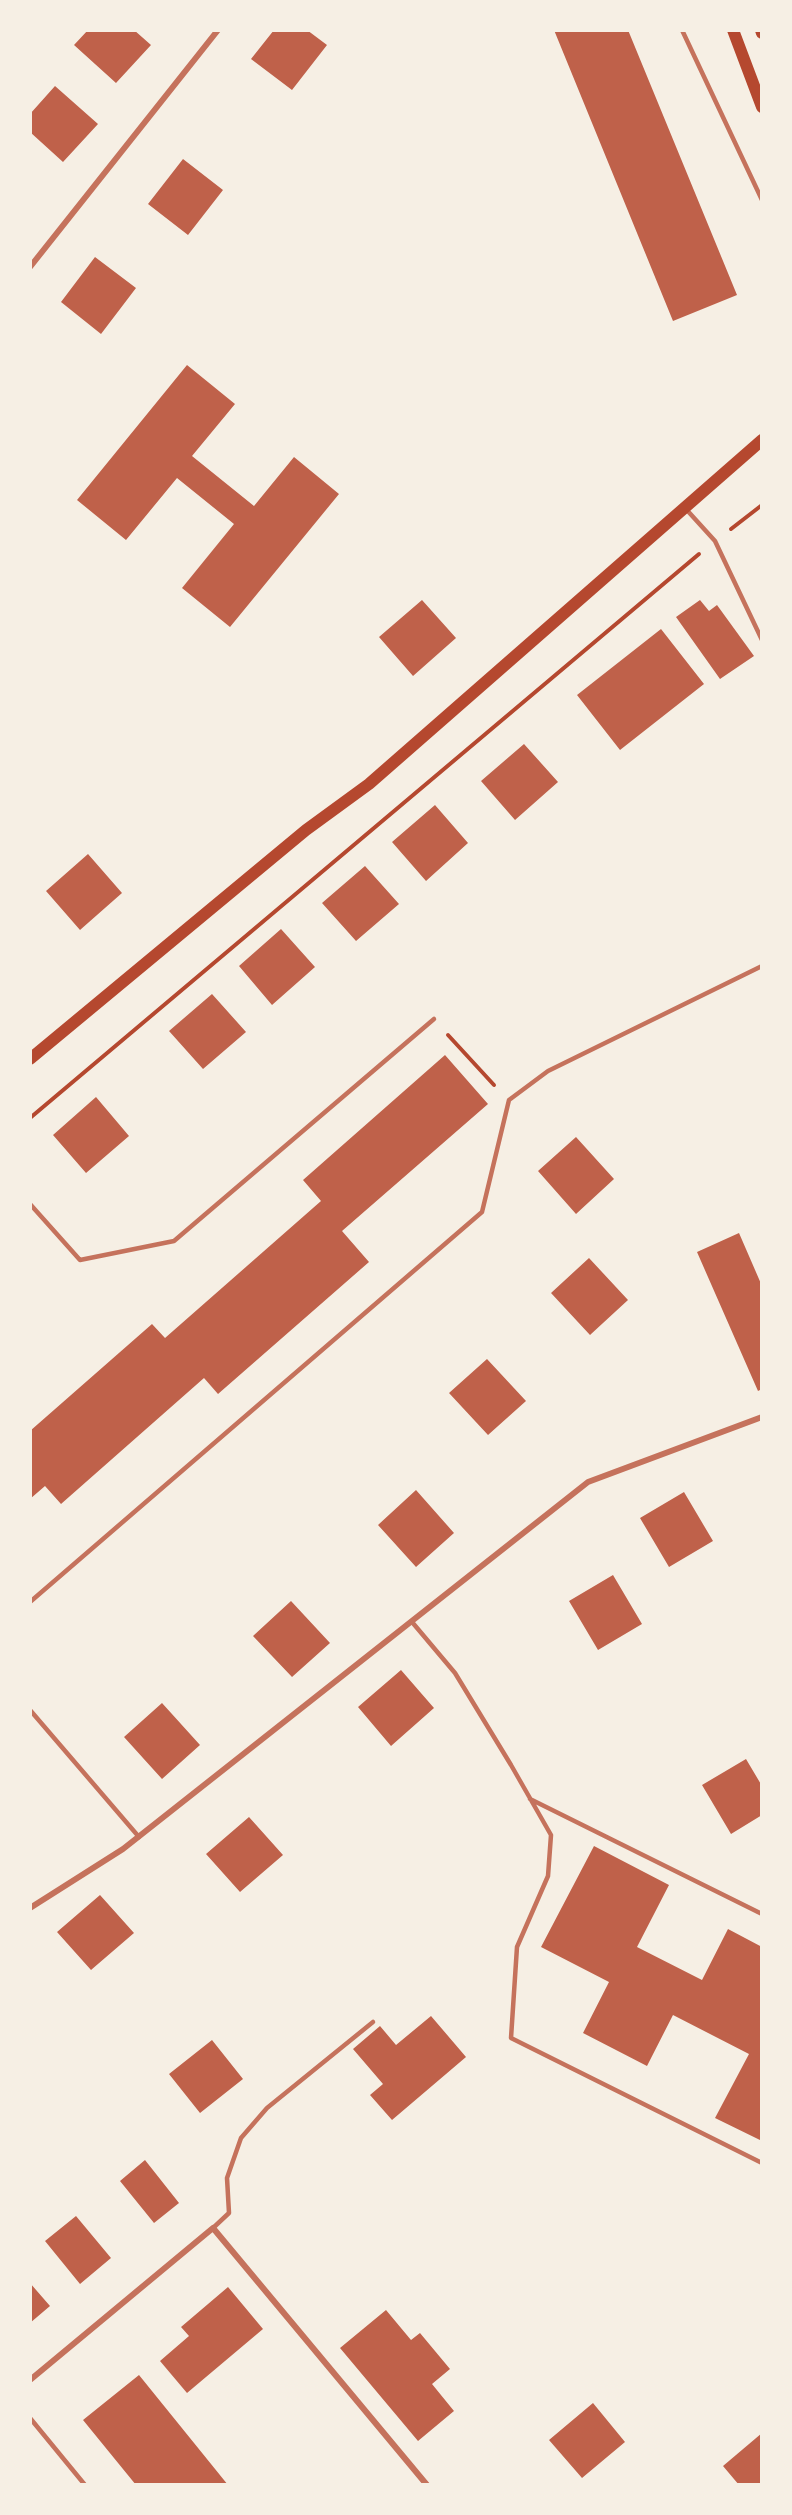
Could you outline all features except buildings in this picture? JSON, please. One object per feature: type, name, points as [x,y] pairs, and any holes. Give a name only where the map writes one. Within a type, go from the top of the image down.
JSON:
[{"type":"main road","points":[[733,30],[762,107]]},
{"type":"main road","points":[[30,1059],[306,830],[369,784],[762,440]]},
{"type":"street","points":[[30,267],[218,30]]},
{"type":"street","points":[[30,1908],[123,1850],[588,1482],[762,1417]]},
{"type":"street","points":[[30,2380],[213,2228],[427,2485]]},
{"type":"lane","points":[[682,30],[762,200]]},
{"type":"lane","points":[[685,507],[715,541],[762,640]]},
{"type":"lane","points":[[30,1602],[482,1212],[509,1101],[548,1071],[762,966]]},
{"type":"lane","points":[[30,1204],[80,1260],[174,1241],[434,1019]]},
{"type":"lane","points":[[412,1622],[454,1673],[551,1835],[548,1876],[517,1947],[511,2038],[762,2163]]},
{"type":"lane","points":[[30,1710],[139,1837]]},
{"type":"lane","points":[[530,1799],[762,1914]]},
{"type":"lane","points":[[213,2228],[229,2213],[227,2178],[241,2138],[267,2108],[373,2022]]},
{"type":"lane","points":[[30,2418],[85,2485]]},
{"type":"path","points":[[30,1118],[715,541],[762,505]]},
{"type":"path","points":[[434,1019],[509,1101]]}]
